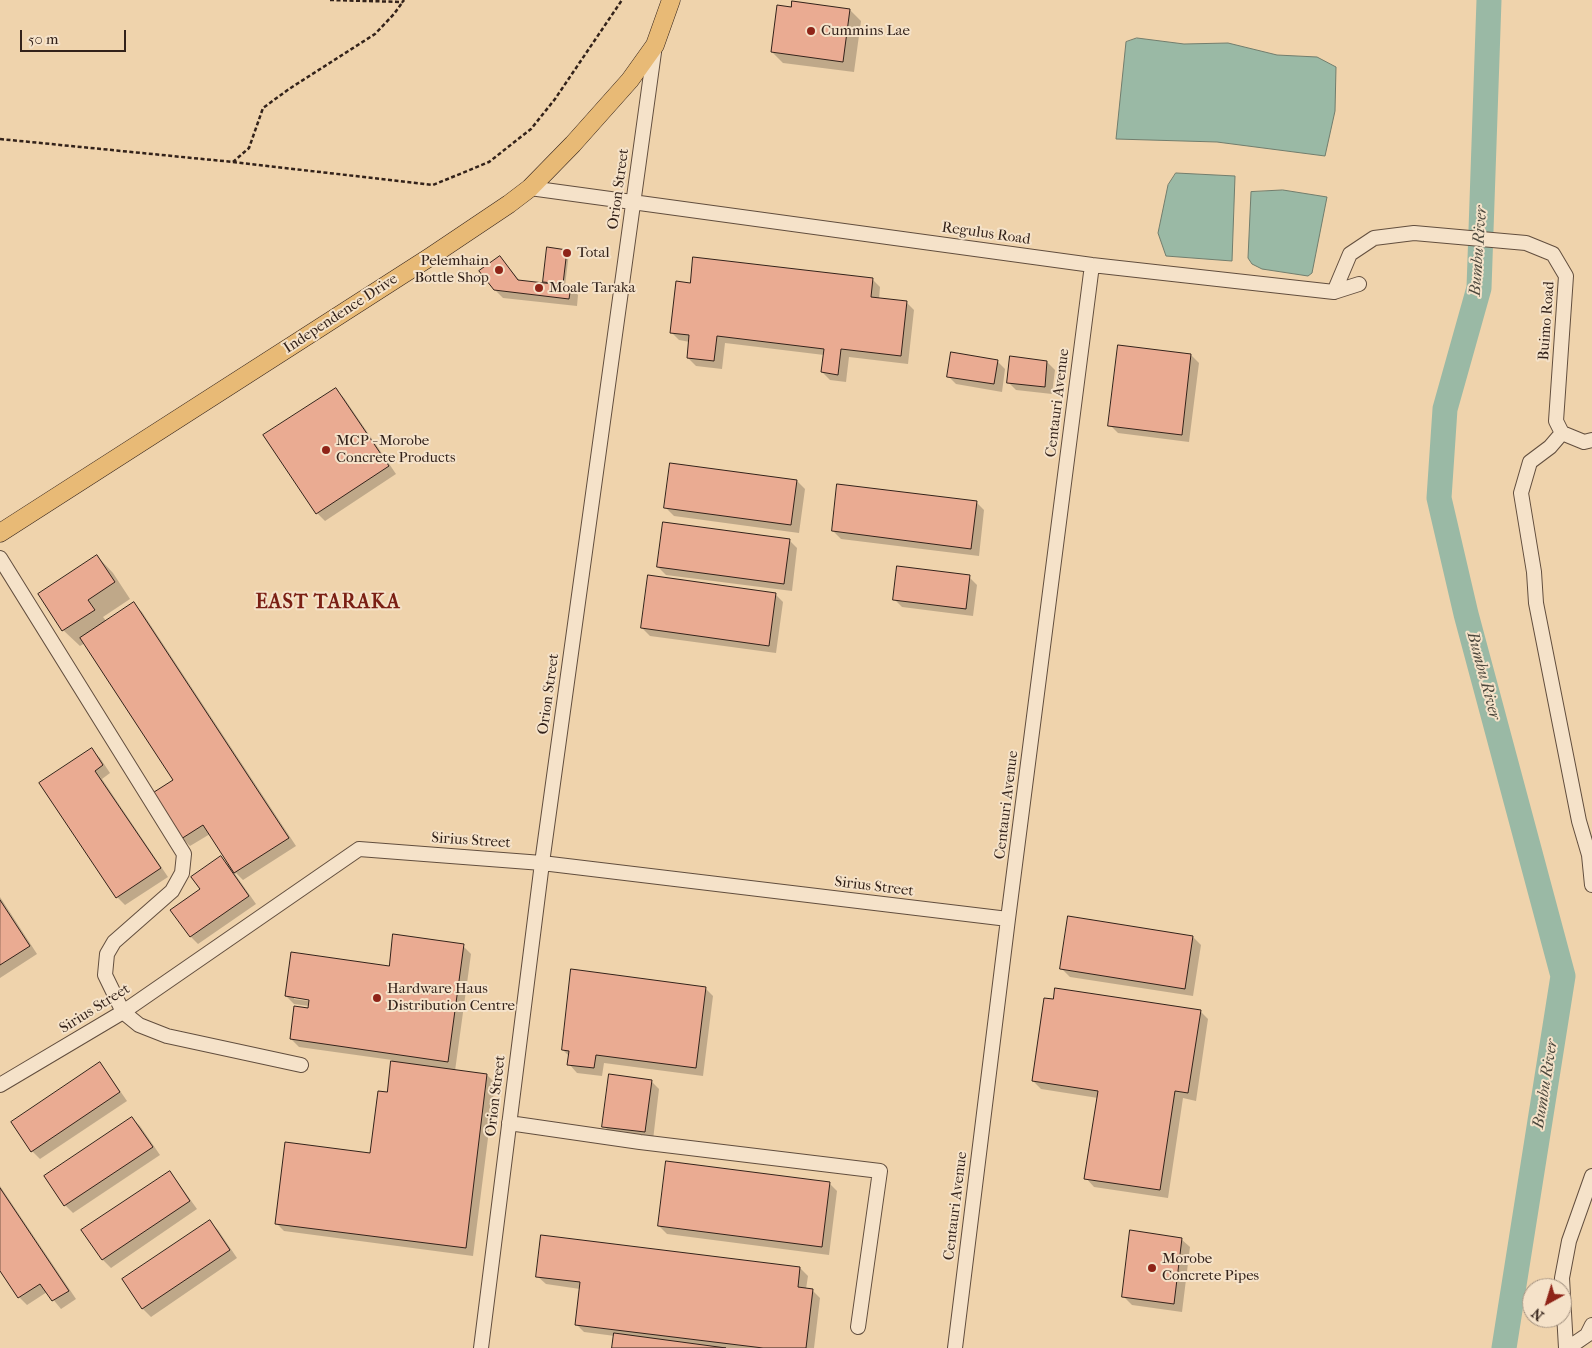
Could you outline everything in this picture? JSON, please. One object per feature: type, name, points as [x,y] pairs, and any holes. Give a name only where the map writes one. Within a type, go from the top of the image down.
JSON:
[{"type":"main road","name":"Independence Drive","points":[[0,533],[480,225],[530,188],[611,103],[630,80],[655,45],[671,0]]},
{"type":"street","name":"Orion Street","points":[[481,1348],[542,863],[655,45]]},
{"type":"street","name":"Regulus Road","points":[[530,188],[1092,265],[1334,292]]},
{"type":"street","name":"Buimo Road","points":[[1334,292],[1350,254],[1374,238],[1414,233],[1526,243],[1553,254],[1566,276],[1556,421],[1562,434]]},
{"type":"street","name":"Centauri Avenue","points":[[955,1348],[1092,265]]},
{"type":"street","points":[[1334,292],[1359,284]]},
{"type":"street","points":[[1592,440],[1584,442],[1562,434],[1550,447],[1530,462],[1521,493],[1534,572],[1536,603],[1579,820],[1590,855],[1592,885]]},
{"type":"street","points":[[0,558],[184,854],[182,873],[172,891],[114,942],[107,954],[105,975],[123,1012],[139,1025],[167,1036],[302,1065]]},
{"type":"street","name":"Sirius Street","points":[[0,1086],[123,1012],[359,849],[542,863],[1008,919]]},
{"type":"street","points":[[509,1123],[640,1142],[880,1171],[858,1327]]},
{"type":"street","points":[[1592,1176],[1569,1241],[1562,1278],[1567,1348],[1587,1335],[1592,1325]]},
{"type":"path","points":[[330,0],[404,1]]},
{"type":"path","points":[[0,139],[233,162],[432,185],[489,162],[531,129],[555,99],[622,0]]},
{"type":"path","points":[[233,162],[249,148],[264,108],[288,89],[375,34],[404,1]]},
{"type":"shaded area","points":[[1137,38],[1184,44],[1228,43],[1277,55],[1317,57],[1336,67],[1335,111],[1325,156],[1217,142],[1116,139],[1126,42]]},
{"type":"shaded area","points":[[1176,173],[1235,176],[1232,261],[1166,256],[1158,233],[1168,185]]},
{"type":"shaded area","points":[[1283,190],[1327,197],[1312,273],[1308,276],[1262,269],[1252,264],[1248,258],[1251,192]]},
{"type":"building","name":"Cummins Lae","points":[[792,1],[850,9],[843,62],[771,52],[777,5],[791,7]]},
{"type":"building","points":[[547,247],[567,250],[563,284],[543,282]]},
{"type":"building","points":[[500,256],[518,280],[571,286],[569,299],[494,290],[479,271]]},
{"type":"building","points":[[693,257],[873,278],[871,297],[907,301],[901,356],[841,349],[838,375],[821,372],[824,349],[717,336],[714,361],[687,358],[689,335],[670,333],[676,281],[690,283]]},
{"type":"building","points":[[1118,345],[1191,354],[1182,435],[1108,426]]},
{"type":"building","points":[[951,352],[998,360],[994,384],[947,377]]},
{"type":"building","points":[[1010,356],[1047,361],[1045,387],[1007,383]]},
{"type":"building","points":[[336,388],[389,466],[316,514],[263,435]]},
{"type":"building","points":[[670,463],[797,480],[791,525],[664,508]]},
{"type":"building","points":[[837,484],[977,501],[971,549],[832,531]]},
{"type":"building","points":[[663,522],[790,539],[784,584],[657,567]]},
{"type":"building","points":[[97,555],[115,582],[88,600],[95,610],[62,631],[38,594]]},
{"type":"building","points":[[897,566],[970,575],[966,609],[893,600]]},
{"type":"building","points":[[648,575],[776,593],[769,646],[641,628]]},
{"type":"building","points":[[134,602],[289,838],[234,873],[203,825],[181,839],[151,794],[173,780],[80,638]]},
{"type":"building","points":[[92,748],[103,765],[95,771],[161,868],[116,898],[39,783]]},
{"type":"building","points":[[221,856],[249,896],[190,937],[170,910],[200,889],[191,877]]},
{"type":"building","points":[[0,900],[30,946],[0,965]]},
{"type":"building","points":[[1068,916],[1193,936],[1185,989],[1060,969]]},
{"type":"building","name":"Hardware Haus Distribution Centre","points":[[393,934],[464,944],[448,1062],[290,1039],[294,1006],[308,1008],[309,1000],[285,996],[291,952],[389,966]]},
{"type":"building","points":[[571,969],[706,987],[696,1068],[596,1055],[594,1068],[567,1065],[569,1051],[562,1050]]},
{"type":"building","points":[[1055,988],[1201,1010],[1188,1093],[1175,1091],[1160,1190],[1084,1179],[1098,1091],[1032,1081],[1044,998],[1053,999]]},
{"type":"building","points":[[391,1061],[487,1074],[466,1248],[275,1224],[285,1142],[370,1153],[378,1091],[387,1092]]},
{"type":"building","points":[[100,1062],[120,1092],[31,1152],[11,1122]]},
{"type":"building","points":[[609,1074],[652,1080],[645,1132],[602,1127]]},
{"type":"building","points":[[132,1117],[153,1147],[64,1206],[44,1176]]},
{"type":"building","points":[[666,1161],[830,1182],[822,1247],[658,1226]]},
{"type":"building","points":[[170,1171],[190,1201],[102,1260],[81,1230]]},
{"type":"building","points":[[0,1188],[69,1291],[52,1301],[40,1284],[18,1298],[0,1271]]},
{"type":"building","points":[[210,1220],[230,1250],[142,1309],[122,1279]]},
{"type":"building","name":"Morobe Concrete Pipes","points":[[1130,1230],[1182,1238],[1174,1304],[1122,1297]]},
{"type":"building","points":[[541,1235],[800,1267],[798,1287],[813,1289],[806,1348],[763,1348],[575,1325],[580,1282],[536,1277]]},
{"type":"building","points":[[614,1333],[726,1348],[612,1348]]},
{"type":"waterway","name":"Bumbu River","points":[[1489,0],[1479,288],[1445,409],[1439,498],[1466,614],[1563,976],[1504,1348]]},
{"type":"place","name":"Cummins Lae","points":[[811,31]]},
{"type":"place","name":"Total","points":[[567,253]]},
{"type":"place","name":"Pelemhain Bottle Shop","points":[[499,270]]},
{"type":"place","name":"Moale Taraka","points":[[539,288]]},
{"type":"place","name":"MCP - Morobe Concrete Products","points":[[326,450]]},
{"type":"place","name":"Hardware Haus Distribution Centre","points":[[377,998]]},
{"type":"place","name":"Morobe Concrete Pipes","points":[[1152,1268]]},
{"type":"district","name":"EAST TARAKA","points":[[328,603]]}]
